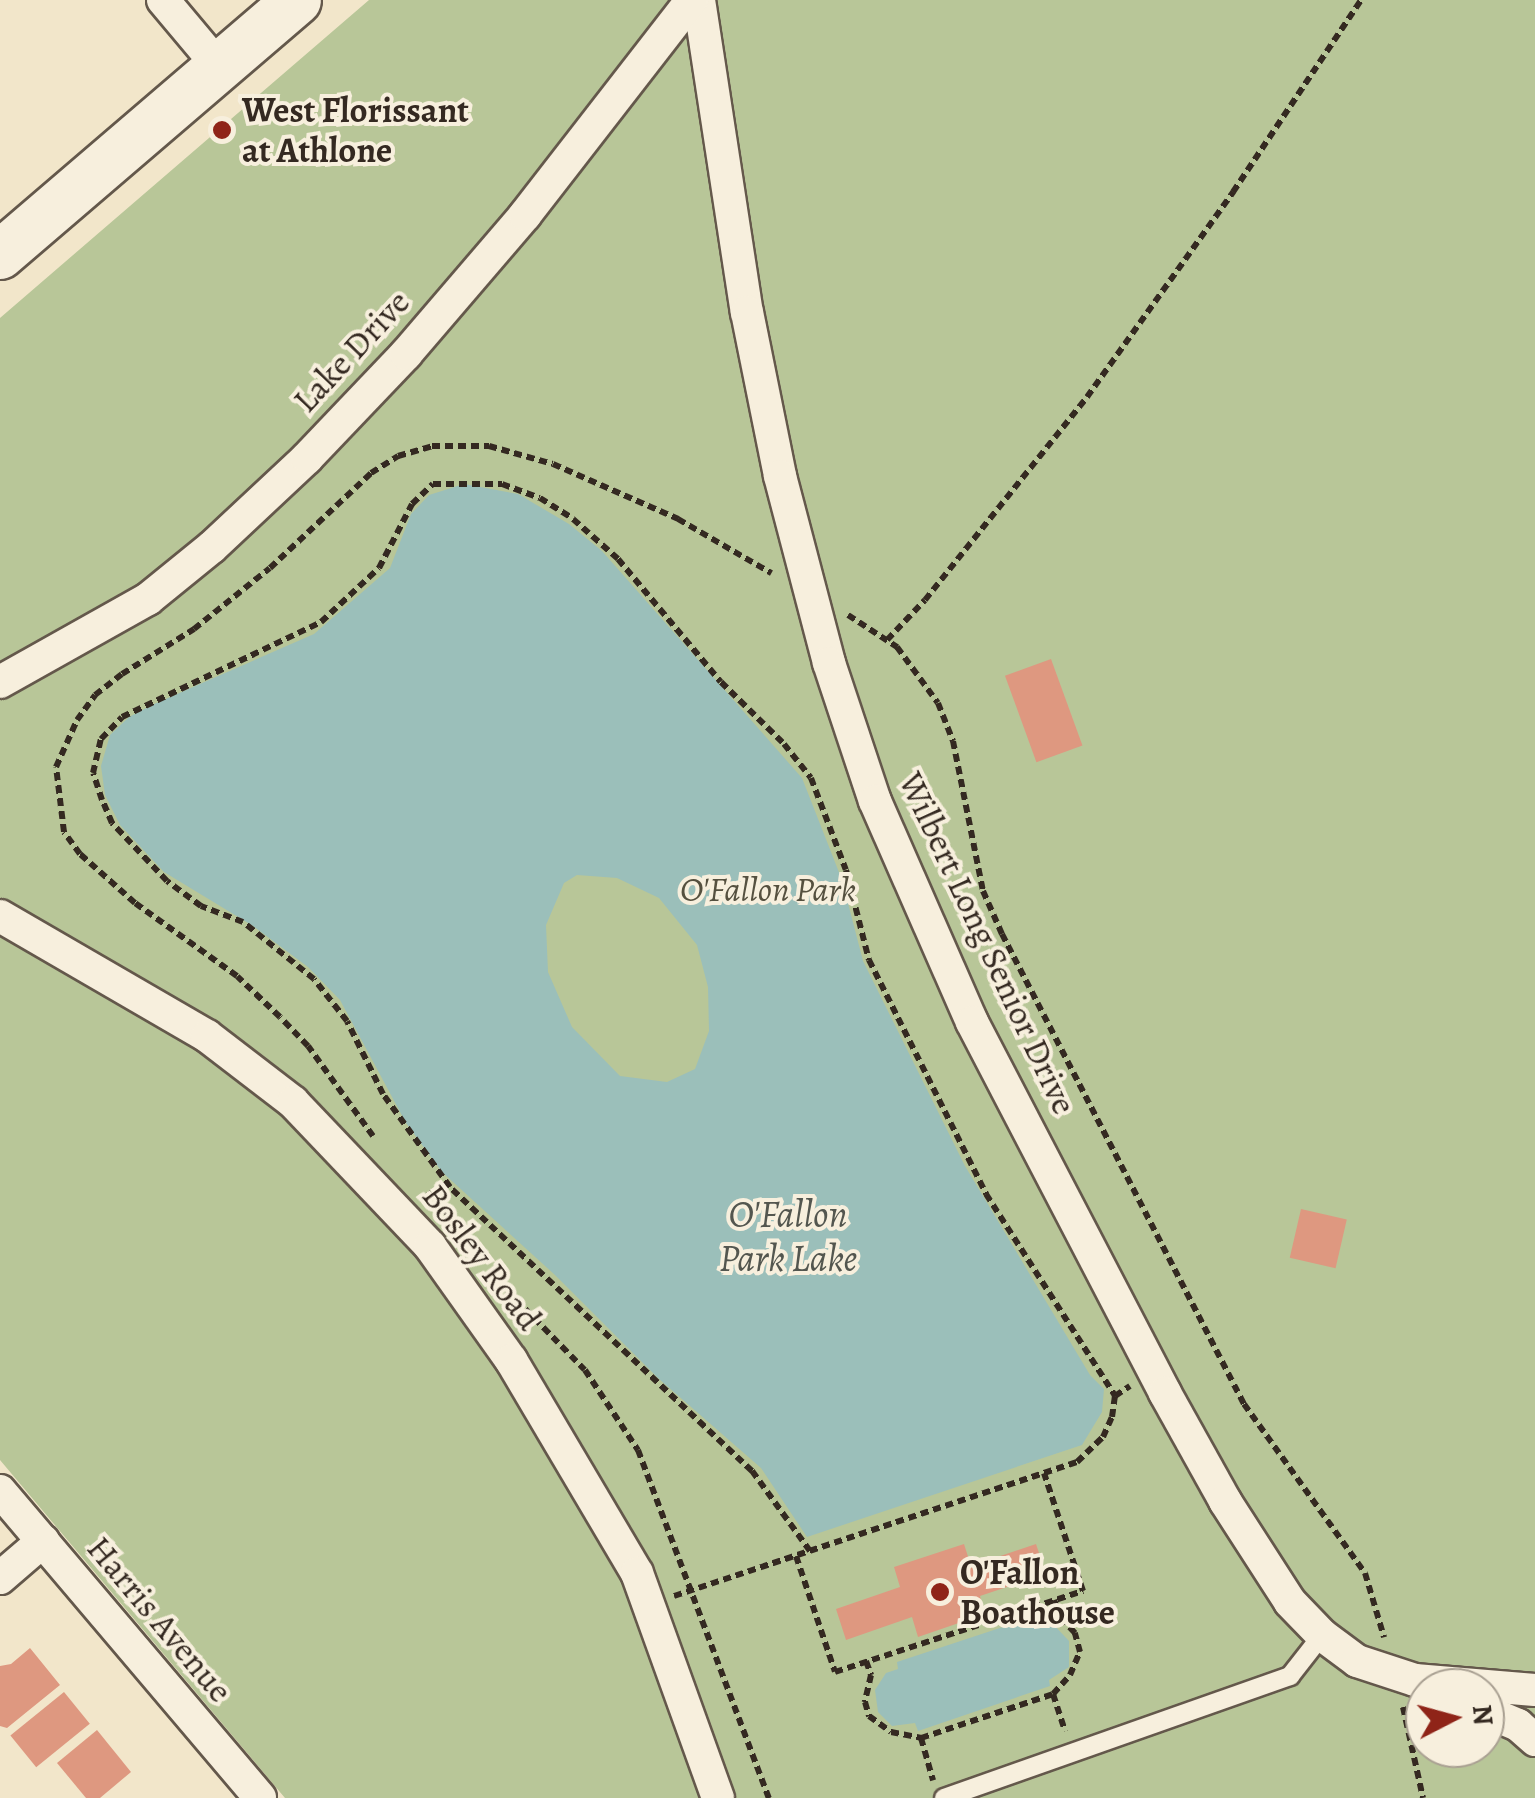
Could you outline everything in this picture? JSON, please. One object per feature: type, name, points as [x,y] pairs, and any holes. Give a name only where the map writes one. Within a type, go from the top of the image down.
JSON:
[{"type":"main road","points":[[0,255],[297,0]]},
{"type":"street","points":[[163,0],[220,68]]},
{"type":"street","name":"Wilbert Long Senior Drive","points":[[696,0],[747,312],[780,476],[875,801],[928,927],[972,1022],[1225,1501],[1290,1602],[1322,1636],[1357,1660],[1405,1677]]},
{"type":"street","name":"Lake Drive","points":[[0,682],[148,599],[307,458],[406,354],[525,215],[696,0]]},
{"type":"street","name":"Bosley Road","points":[[0,916],[206,1036],[292,1102],[358,1165],[430,1246],[511,1360],[637,1573],[718,1798]]},
{"type":"street","name":"Harris Avenue","points":[[0,1491],[260,1798]]},
{"type":"street","points":[[0,1578],[42,1541]]},
{"type":"street","name":"Wilbert Long Senior Drive","points":[[1505,1688],[1535,1690]]},
{"type":"street","points":[[1505,1719],[1535,1740]]},
{"type":"lane","points":[[941,1798],[1290,1676],[1322,1636]]},
{"type":"path","points":[[887,640],[926,600],[1087,397],[1233,192],[1361,0]]},
{"type":"path","points":[[383,1150],[308,1046],[280,1017],[237,976],[136,903],[80,854],[64,832],[56,767],[62,745],[95,695],[230,602],[371,473],[398,456],[432,446],[488,446],[553,464],[678,519],[887,640],[921,674],[938,703],[952,741],[984,890],[1002,934],[1244,1404],[1365,1573],[1409,1668]]},
{"type":"path","points":[[649,1605],[1044,1473],[1090,1452],[1112,1418],[1114,1396],[986,1194],[869,960],[841,853],[811,778],[784,744],[721,682],[618,559],[573,519],[540,498],[502,484],[434,484],[412,504],[379,568],[321,622],[122,717],[101,739],[93,773],[102,800],[112,823],[166,882],[202,906],[243,922],[314,980],[346,1021],[383,1094],[450,1187],[752,1471],[810,1551]]},
{"type":"path","points":[[415,1182],[454,1222]]},
{"type":"path","points":[[494,1277],[611,1403],[659,1498],[769,1798]]},
{"type":"path","points":[[1114,1396],[1154,1372]]},
{"type":"path","points":[[796,1556],[835,1672],[1054,1600],[1083,1590],[1044,1473]]},
{"type":"path","points":[[866,1662],[871,1675],[865,1702],[869,1716],[891,1732],[921,1738],[1053,1694],[1070,1676],[1080,1652],[1076,1633],[1060,1616],[1054,1600]]},
{"type":"path","points":[[1053,1694],[1072,1753]]},
{"type":"path","points":[[921,1738],[941,1798]]},
{"type":"path","points":[[1417,1768],[1423,1798]]},
{"type":"green space","name":"O'Fallon Park","points":[[369,0],[1535,0],[1535,1798],[285,1798],[0,1460],[0,318]]},
{"type":"water","name":"O'Fallon Park Lake","points":[[464,484],[518,494],[569,524],[602,551],[802,778],[842,880],[863,961],[965,1166],[1090,1375],[1104,1389],[1102,1412],[1082,1445],[807,1537],[761,1468],[659,1379],[555,1275],[442,1172],[406,1123],[340,1000],[308,967],[253,926],[164,872],[120,825],[105,795],[101,766],[110,735],[129,717],[152,705],[314,634],[390,568],[411,514],[429,495]],"holes":[[[577,875],[617,878],[659,898],[697,945],[708,987],[709,1031],[695,1069],[667,1082],[620,1076],[572,1027],[548,972],[546,925],[564,883]]]},
{"type":"water","points":[[1027,1619],[1030,1626],[1053,1624],[1069,1641],[1069,1667],[1049,1680],[1050,1686],[918,1731],[915,1723],[892,1726],[878,1712],[875,1690],[886,1673],[898,1669],[897,1662]]},
{"type":"building","points":[[1051,659],[1082,745],[1036,762],[1005,676]]},
{"type":"building","points":[[1301,1209],[1347,1220],[1336,1268],[1290,1258]]},
{"type":"building","name":"O'Fallon Boathouse","points":[[964,1544],[971,1566],[1036,1544],[1046,1574],[980,1596],[985,1614],[918,1637],[912,1617],[846,1640],[836,1609],[900,1587],[894,1567]]},
{"type":"building","points":[[30,1648],[60,1685],[7,1728],[0,1726],[0,1666],[11,1664]]},
{"type":"building","points":[[64,1692],[90,1724],[36,1767],[10,1735]]},
{"type":"building","points":[[97,1730],[131,1772],[100,1798],[86,1798],[57,1763]]},
{"type":"place","name":"West Florissant at Athlone","points":[[222,130]]},
{"type":"place","name":"O'Fallon Boathouse","points":[[940,1592]]}]
